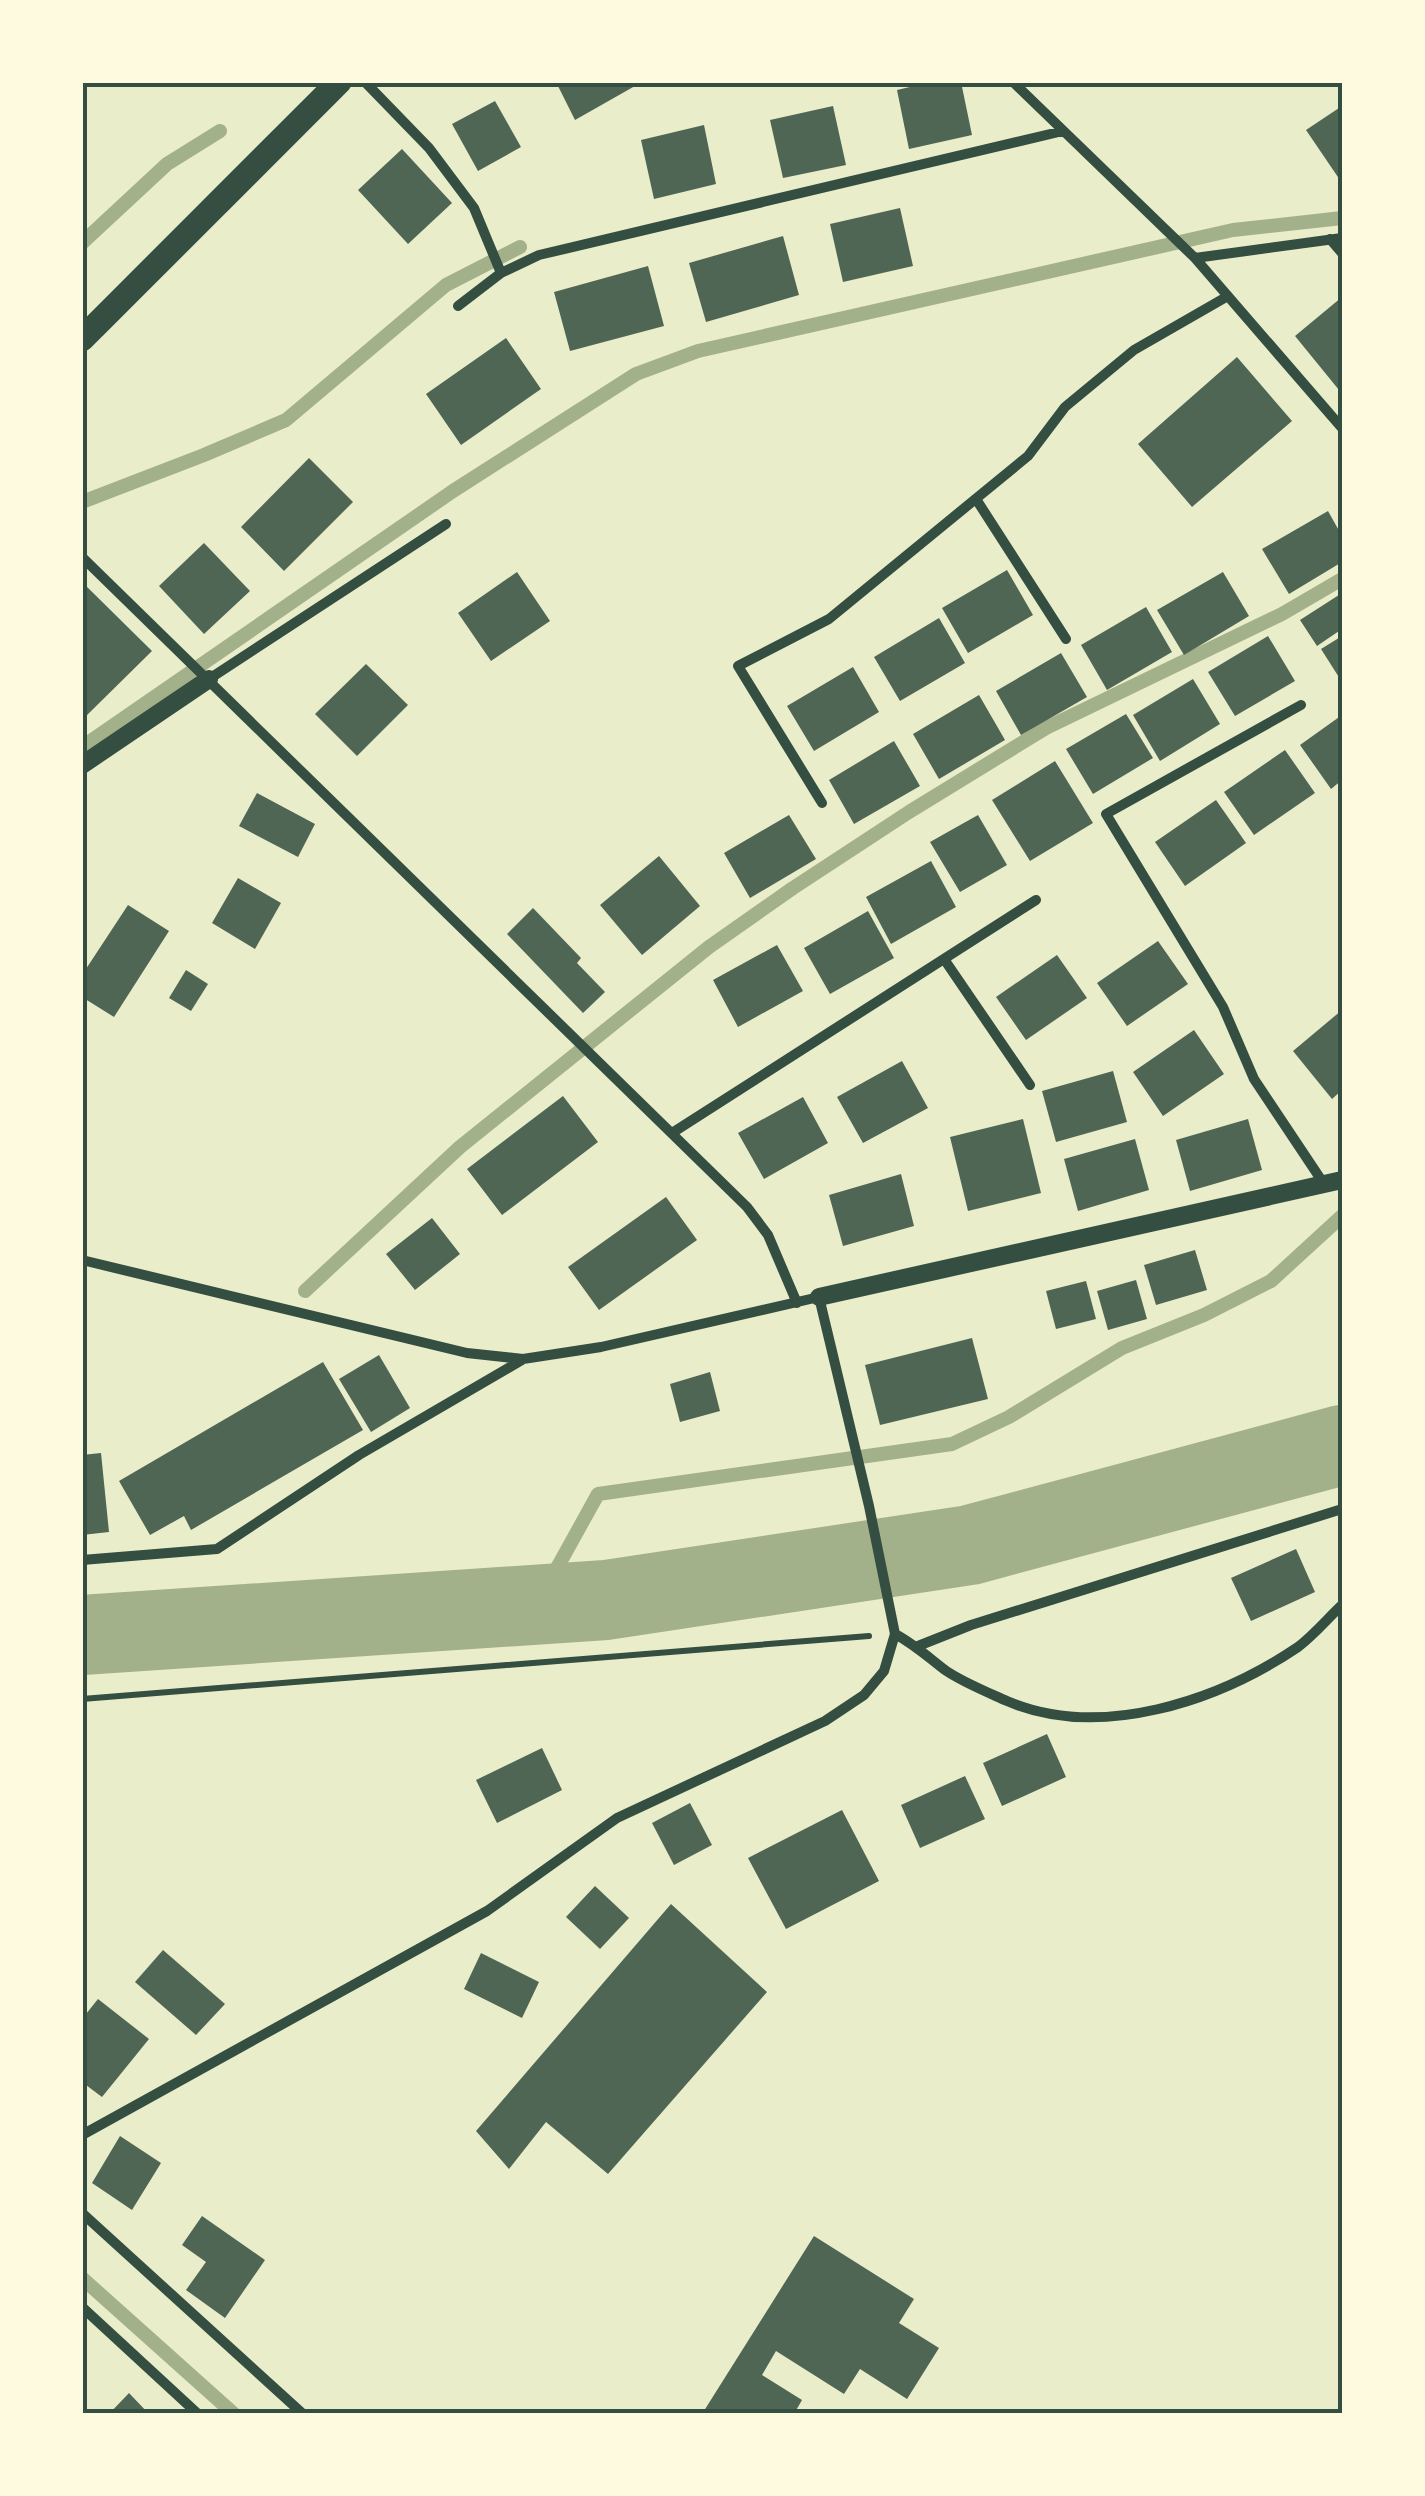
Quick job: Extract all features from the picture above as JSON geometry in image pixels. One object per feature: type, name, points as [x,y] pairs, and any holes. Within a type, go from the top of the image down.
[{"type":"main road","points":[[82,340],[339,82]]},
{"type":"street","points":[[365,82],[429,148],[474,208],[502,273]]},
{"type":"street","points":[[1013,82],[1195,258],[1342,428]]},
{"type":"street","points":[[458,306],[502,273],[540,256],[1063,130]]},
{"type":"street","points":[[1195,258],[1342,238]]},
{"type":"street","points":[[1330,239],[1342,253]]},
{"type":"street","points":[[822,803],[738,666],[829,619],[1028,456],[1065,407],[1134,350],[1228,296]]},
{"type":"street","points":[[976,499],[1066,639]]},
{"type":"street","points":[[82,765],[446,524]]},
{"type":"street","points":[[82,557],[746,1207],[768,1235],[797,1303]]},
{"type":"street","points":[[82,1260],[468,1354],[523,1359],[601,1346],[1333,1182],[1254,1079],[1223,1008],[1106,814],[1300,704]]},
{"type":"street","points":[[672,1134],[1036,900]]},
{"type":"street","points":[[944,959],[1030,1085]]},
{"type":"street","points":[[82,2136],[487,1912],[617,1818],[824,1721],[864,1695],[884,1671],[894,1627],[819,1297]]},
{"type":"street","points":[[82,1560],[217,1549],[358,1456],[523,1359]]},
{"type":"street","points":[[918,1646],[1342,1509]]},
{"type":"street","points":[[894,1627],[947,1671],[1010,1703],[1076,1718],[1144,1712],[1219,1690],[1299,1646],[1342,1604]]},
{"type":"street","points":[[82,2214],[303,2414]]},
{"type":"street","points":[[82,2307],[198,2414]]},
{"type":"path","points":[[82,1699],[894,1627]]},
{"type":"building","points":[[556,82],[642,82],[575,120]]},
{"type":"building","points":[[931,82],[961,82],[972,135],[909,149],[897,90]]},
{"type":"building","points":[[495,101],[521,147],[478,171],[452,124]]},
{"type":"building","points":[[833,106],[846,165],[783,178],[770,120]]},
{"type":"building","points":[[1342,106],[1342,183],[1306,130]]},
{"type":"building","points":[[704,125],[716,184],[654,199],[641,140]]},
{"type":"building","points":[[402,149],[452,203],[408,244],[358,190]]},
{"type":"building","points":[[900,208],[913,266],[843,282],[830,224]]},
{"type":"building","points":[[783,236],[799,295],[706,322],[689,263]]},
{"type":"building","points":[[648,266],[664,326],[570,351],[554,292]]},
{"type":"building","points":[[1342,297],[1342,387],[1339,390],[1295,336]]},
{"type":"building","points":[[506,338],[541,389],[461,445],[426,394]]},
{"type":"building","points":[[1237,357],[1292,421],[1192,507],[1138,444]]},
{"type":"building","points":[[309,458],[353,502],[284,571],[241,527]]},
{"type":"building","points":[[1328,511],[1342,536],[1342,562],[1289,594],[1262,549]]},
{"type":"building","points":[[204,543],[250,591],[204,634],[159,586]]},
{"type":"building","points":[[1007,570],[1033,615],[968,653],[942,608]]},
{"type":"building","points":[[517,572],[550,621],[491,661],[458,613]]},
{"type":"building","points":[[1223,572],[1249,616],[1184,655],[1157,610]]},
{"type":"building","points":[[82,582],[152,651],[82,720]]},
{"type":"building","points":[[1342,593],[1342,629],[1317,646],[1300,620]]},
{"type":"building","points":[[1146,607],[1172,652],[1107,690],[1081,645]]},
{"type":"building","points":[[939,618],[965,663],[900,701],[874,657]]},
{"type":"building","points":[[1268,636],[1295,681],[1235,716],[1208,672]]},
{"type":"building","points":[[1342,636],[1342,682],[1321,649]]},
{"type":"building","points":[[1061,653],[1087,697],[1021,735],[996,691]]},
{"type":"building","points":[[366,664],[408,705],[357,756],[315,714]]},
{"type":"building","points":[[853,667],[879,712],[814,751],[787,706]]},
{"type":"building","points":[[1193,679],[1220,724],[1160,761],[1133,715]]},
{"type":"building","points":[[979,695],[1005,740],[939,779],[913,734]]},
{"type":"building","points":[[1126,714],[1153,758],[1093,794],[1066,749]]},
{"type":"building","points":[[1342,715],[1342,780],[1331,789],[1300,745]]},
{"type":"building","points":[[894,741],[920,786],[854,824],[829,780]]},
{"type":"building","points":[[1285,750],[1315,793],[1254,835],[1224,792]]},
{"type":"building","points":[[1055,761],[1093,823],[1030,861],[992,800]]},
{"type":"building","points":[[257,793],[315,824],[298,857],[239,826]]},
{"type":"building","points":[[1216,800],[1246,843],[1185,886],[1155,842]]},
{"type":"building","points":[[789,815],[816,859],[750,898],[724,853]]},
{"type":"building","points":[[978,815],[1007,865],[960,892],[930,842]]},
{"type":"building","points":[[659,856],[700,906],[642,955],[600,905]]},
{"type":"building","points":[[931,861],[956,907],[891,944],[866,897]]},
{"type":"building","points":[[238,878],[281,903],[255,949],[212,923]]},
{"type":"building","points":[[128,905],[169,931],[114,1017],[82,997],[82,975]]},
{"type":"building","points":[[533,908],[581,958],[577,963],[605,992],[583,1013],[507,934]]},
{"type":"building","points":[[868,911],[894,958],[830,994],[804,948]]},
{"type":"building","points":[[1158,941],[1188,984],[1127,1026],[1097,983]]},
{"type":"building","points":[[777,945],[803,991],[738,1027],[713,980]]},
{"type":"building","points":[[1057,955],[1087,998],[1026,1040],[996,997]]},
{"type":"building","points":[[186,970],[208,984],[191,1011],[169,998]]},
{"type":"building","points":[[1342,1010],[1342,1090],[1332,1099],[1293,1051]]},
{"type":"building","points":[[1194,1030],[1224,1074],[1163,1116],[1133,1072]]},
{"type":"building","points":[[902,1061],[928,1108],[863,1143],[837,1097]]},
{"type":"building","points":[[1113,1071],[1127,1122],[1056,1142],[1042,1091]]},
{"type":"building","points":[[563,1096],[598,1142],[502,1215],[467,1169]]},
{"type":"building","points":[[803,1097],[828,1143],[764,1179],[738,1133]]},
{"type":"building","points":[[1023,1119],[1041,1193],[968,1211],[950,1137]]},
{"type":"building","points":[[1248,1119],[1262,1170],[1190,1191],[1176,1140]]},
{"type":"building","points":[[1135,1139],[1149,1190],[1078,1211],[1064,1159]]},
{"type":"building","points":[[901,1174],[914,1226],[843,1246],[829,1195]]},
{"type":"building","points":[[666,1197],[697,1240],[599,1310],[568,1267]]},
{"type":"building","points":[[432,1218],[460,1254],[415,1290],[386,1254]]},
{"type":"building","points":[[1195,1250],[1207,1290],[1156,1305],[1144,1265]]},
{"type":"building","points":[[1136,1280],[1147,1319],[1108,1330],[1097,1291]]},
{"type":"building","points":[[1086,1281],[1096,1319],[1056,1329],[1046,1291]]},
{"type":"building","points":[[972,1338],[988,1399],[880,1425],[865,1365]]},
{"type":"building","points":[[379,1355],[410,1408],[371,1432],[339,1379]]},
{"type":"building","points":[[323,1362],[363,1430],[191,1530],[184,1516],[150,1535],[119,1481]]},
{"type":"building","points":[[710,1372],[720,1411],[680,1422],[670,1384]]},
{"type":"building","points":[[101,1453],[109,1532],[82,1535],[82,1455]]},
{"type":"building","points":[[1296,1549],[1315,1592],[1251,1621],[1231,1578]]},
{"type":"building","points":[[1047,1734],[1066,1777],[1002,1806],[983,1763]]},
{"type":"building","points":[[542,1748],[562,1790],[497,1823],[476,1780]]},
{"type":"building","points":[[965,1776],[985,1819],[920,1848],[901,1805]]},
{"type":"building","points":[[690,1803],[712,1845],[674,1865],[652,1823]]},
{"type":"building","points":[[842,1810],[879,1881],[786,1929],[748,1858]]},
{"type":"building","points":[[595,1886],[629,1918],[600,1949],[566,1917]]},
{"type":"building","points":[[671,1904],[767,1992],[608,2174],[546,2122],[509,2169],[476,2131]]},
{"type":"building","points":[[163,1950],[225,2004],[196,2035],[135,1982]]},
{"type":"building","points":[[481,1953],[539,1982],[522,2018],[464,1989]]},
{"type":"building","points":[[98,1999],[149,2039],[102,2097],[82,2082],[82,2019]]},
{"type":"building","points":[[120,2136],[161,2163],[132,2210],[92,2183]]},
{"type":"building","points":[[202,2216],[265,2260],[225,2318],[186,2290],[206,2262],[182,2245]]},
{"type":"building","points":[[814,2236],[914,2299],[899,2323],[939,2348],[907,2399],[860,2369],[844,2394],[776,2351],[762,2375],[802,2400],[794,2414],[702,2414]]},
{"type":"building","points":[[129,2393],[149,2414],[109,2414]]},
{"type":"waterway","points":[[82,243],[167,164],[220,131]]},
{"type":"waterway","points":[[82,747],[453,491],[636,374],[698,351],[1233,230],[1342,218]]},
{"type":"waterway","points":[[82,502],[286,420],[446,285],[520,247]]},
{"type":"waterway","points":[[305,1291],[460,1147],[709,947],[793,888],[1046,728],[1282,614],[1342,579]]},
{"type":"waterway","points":[[537,1604],[598,1494],[952,1444],[1009,1417],[1122,1348],[1204,1315],[1271,1281],[1342,1216]]},
{"type":"waterway","points":[[82,1635],[606,1600],[970,1545],[1342,1445]]},
{"type":"waterway","points":[[82,2278],[234,2414]]}]
